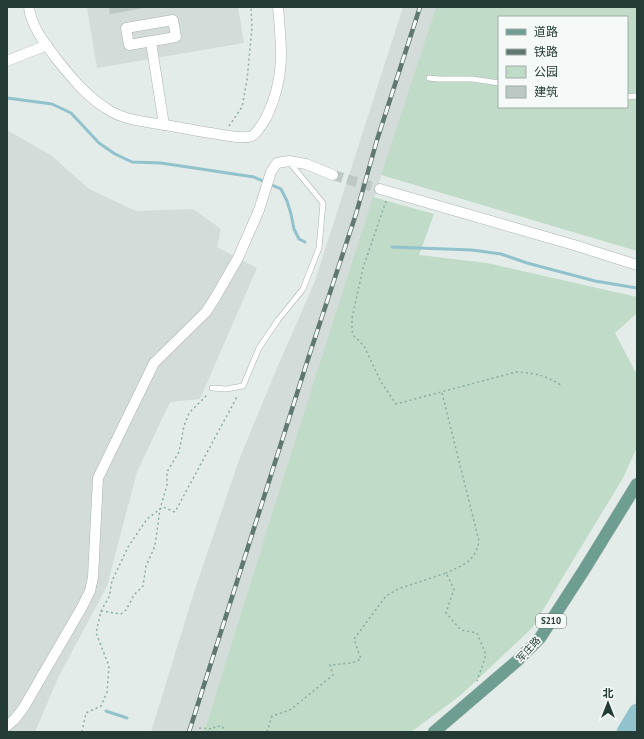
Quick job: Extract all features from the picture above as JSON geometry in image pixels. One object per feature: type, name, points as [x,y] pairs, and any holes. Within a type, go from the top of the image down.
[{"type":"main road","name":"军庄路","points":[[434,732],[518,661],[540,638],[637,484]]},
{"type":"street","points":[[29,7],[30,16],[37,31],[47,45],[74,80],[92,98],[108,110],[123,117],[237,137],[251,136],[260,128],[277,90],[281,69],[281,35],[278,7]]},
{"type":"street","points":[[173,20],[176,37],[150,42],[129,46],[126,28],[173,20]]},
{"type":"street","points":[[150,42],[164,125]]},
{"type":"street","points":[[7,61],[47,45]]},
{"type":"street","points":[[7,726],[15,719],[24,707],[90,591],[93,577],[98,478],[154,363],[206,312],[215,298],[238,258],[259,210],[271,172],[277,164],[289,161],[306,164],[333,175]]},
{"type":"street","points":[[385,190],[637,265]]},
{"type":"lane","points":[[429,78],[439,80],[472,79],[498,82]]},
{"type":"lane","points":[[212,388],[226,389],[243,386],[259,348],[278,320],[303,289],[319,248],[323,204],[289,161]]},
{"type":"path","points":[[222,135],[242,107],[247,80],[252,28],[251,7]]},
{"type":"path","points":[[385,190],[363,268],[352,318],[352,331],[354,336],[364,346],[381,382],[396,404],[442,393],[516,372],[530,372],[545,375],[561,385]]},
{"type":"path","points":[[82,732],[86,712],[101,706],[107,692],[110,666],[96,633],[101,611],[109,597],[112,581],[128,547],[147,519],[163,507],[175,512],[243,386]]},
{"type":"path","points":[[101,611],[121,614],[126,610],[134,595],[143,586],[146,566],[156,546],[160,509],[167,485],[167,472],[179,452],[184,426],[189,413],[212,388]]},
{"type":"path","points":[[267,732],[272,716],[290,710],[333,675],[330,665],[352,663],[361,659],[354,639],[386,596],[398,589],[446,573],[464,565],[477,552],[479,541],[442,393]]},
{"type":"path","points":[[446,573],[454,590],[446,613],[461,630],[477,633],[486,654],[477,684],[482,692]]},
{"type":"path","points":[[199,728],[213,729],[216,726],[223,727],[222,732]]},
{"type":"shaded area","points":[[87,7],[238,7],[244,43],[97,68]]},
{"type":"shaded area","points":[[403,7],[436,7],[278,494],[204,732],[151,732],[195,589],[239,460],[315,281]]},
{"type":"shaded area","points":[[7,130],[52,156],[89,189],[136,211],[193,209],[221,229],[217,247],[257,268],[200,399],[170,402],[137,472],[107,586],[58,678],[35,732],[7,732]]},
{"type":"green space","points":[[436,7],[637,7],[637,251],[381,175]]},
{"type":"green space","points":[[373,197],[434,214],[419,255],[487,263],[637,297],[637,313],[615,333],[637,375],[637,447],[623,478],[532,628],[461,695],[411,732],[204,732],[278,494]]},
{"type":"building","points":[[109,7],[144,7],[144,8],[110,14]]},
{"type":"waterway","points":[[7,98],[52,104],[71,113],[99,143],[115,154],[132,162],[161,163],[254,177],[281,189],[287,201],[294,229],[299,239],[305,242]]},
{"type":"waterway","points":[[392,247],[472,250],[501,254],[527,263],[595,281],[637,288]]},
{"type":"waterway","points":[[106,711],[127,718]]},
{"type":"waterway","points":[[625,732],[637,712]]},
{"type":"tunnel","points":[[333,175],[380,189]]},
{"type":"railway","points":[[189,732],[356,214],[377,140],[420,7]]}]
